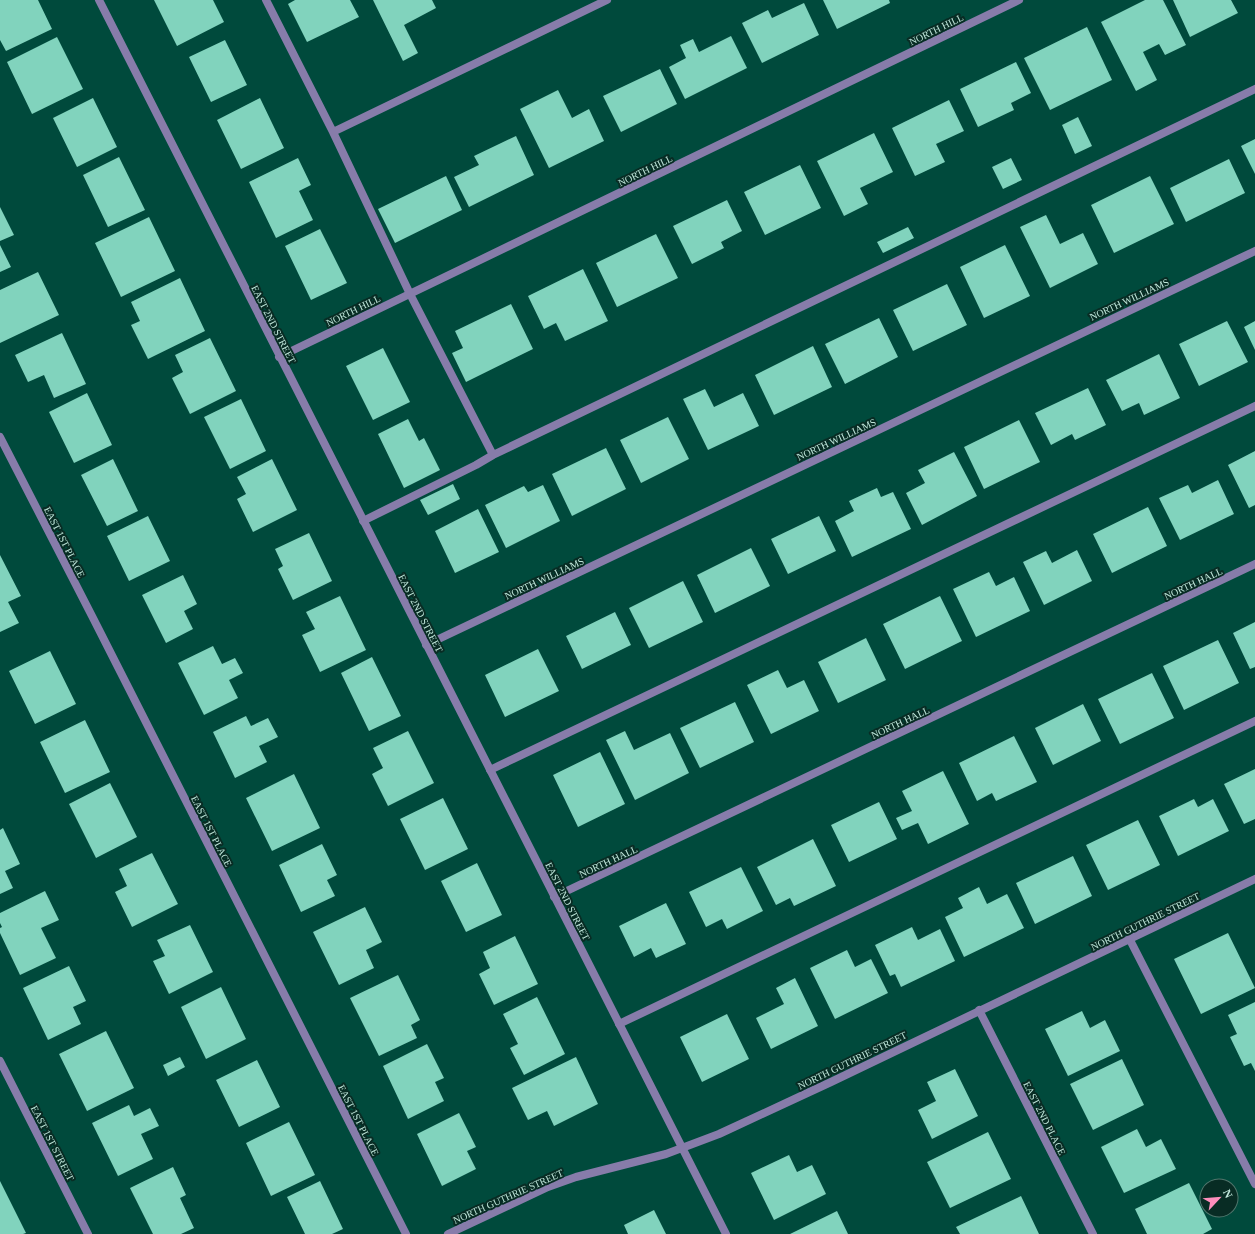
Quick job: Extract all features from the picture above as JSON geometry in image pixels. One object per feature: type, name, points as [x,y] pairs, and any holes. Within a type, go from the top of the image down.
[{"type":"street","name":"EAST 2ND STREET","points":[[98,0],[726,1234]]},
{"type":"street","points":[[266,0],[333,132],[410,294],[493,454]]},
{"type":"street","points":[[333,132],[607,0]]},
{"type":"street","name":"NORTH HILL","points":[[279,357],[1019,0]]},
{"type":"street","points":[[363,521],[476,465],[493,454],[1255,89]]},
{"type":"street","name":"NORTH WILLIAMS","points":[[426,645],[1255,251]]},
{"type":"street","points":[[490,770],[1255,406]]},
{"type":"street","name":"EAST 1ST PLACE","points":[[0,437],[406,1234]]},
{"type":"street","name":"NORTH HALL","points":[[554,897],[1255,564]]},
{"type":"street","points":[[619,1024],[1255,721]]},
{"type":"street","name":"NORTH GUTHRIE STREET","points":[[448,1234],[548,1187],[576,1177],[644,1160],[683,1148],[719,1134],[1130,940],[1255,879]]},
{"type":"street","points":[[1130,940],[1255,1184]]},
{"type":"street","name":"EAST 2ND PLACE","points":[[979,1010],[1093,1234]]},
{"type":"street","name":"EAST 1ST STREET","points":[[0,1061],[88,1234]]},
{"type":"building","points":[[0,0],[38,0],[52,29],[6,51],[0,40]]},
{"type":"building","points":[[154,0],[213,0],[224,22],[177,46]]},
{"type":"building","points":[[295,0],[350,0],[359,17],[307,42],[288,4]]},
{"type":"building","points":[[373,0],[432,0],[436,8],[404,25],[418,53],[403,61]]},
{"type":"building","points":[[823,0],[889,0],[890,3],[837,29]]},
{"type":"building","points":[[1145,0],[1163,0],[1186,45],[1165,55],[1159,44],[1143,52],[1157,80],[1136,91],[1101,22]]},
{"type":"building","points":[[1173,0],[1231,0],[1238,13],[1190,37]]},
{"type":"building","points":[[804,3],[819,35],[762,63],[742,23],[768,10],[772,18]]},
{"type":"building","points":[[1087,27],[1112,80],[1050,110],[1024,58]]},
{"type":"building","points":[[731,36],[747,68],[685,99],[669,67],[686,58],[680,45],[693,39],[699,52]]},
{"type":"building","points":[[57,37],[83,89],[32,114],[7,62]]},
{"type":"building","points":[[225,40],[247,85],[211,102],[189,57]]},
{"type":"building","points":[[1016,62],[1031,93],[1011,103],[1014,110],[978,127],[960,89]]},
{"type":"building","points":[[660,69],[677,104],[621,132],[603,96]]},
{"type":"building","points":[[558,90],[572,118],[589,109],[604,141],[549,168],[520,109]]},
{"type":"building","points":[[93,98],[117,147],[77,167],[53,118]]},
{"type":"building","points":[[260,98],[284,148],[241,169],[217,120]]},
{"type":"building","points":[[949,100],[964,131],[936,144],[945,162],[915,176],[892,128]]},
{"type":"building","points":[[1078,117],[1092,146],[1075,154],[1062,125]]},
{"type":"building","points":[[874,133],[893,172],[860,188],[868,204],[844,216],[817,161]]},
{"type":"building","points":[[516,136],[534,175],[469,207],[454,177],[479,165],[474,156]]},
{"type":"building","points":[[1255,139],[1255,174],[1241,146]]},
{"type":"building","points":[[119,157],[145,210],[108,227],[83,175]]},
{"type":"building","points":[[298,158],[311,185],[299,191],[313,220],[276,238],[249,182]]},
{"type":"building","points":[[1011,158],[1022,180],[1003,189],[992,167]]},
{"type":"building","points":[[1229,159],[1245,193],[1186,222],[1170,188]]},
{"type":"building","points":[[800,165],[821,208],[765,235],[744,192]]},
{"type":"building","points":[[446,176],[462,210],[395,243],[378,209]]},
{"type":"building","points":[[1150,176],[1174,224],[1114,253],[1091,205]]},
{"type":"building","points":[[727,200],[742,231],[721,242],[724,248],[692,264],[673,226]]},
{"type":"building","points":[[0,207],[14,235],[0,241]]},
{"type":"building","points":[[1046,215],[1060,244],[1083,233],[1098,264],[1050,288],[1020,227]]},
{"type":"building","points":[[149,217],[175,271],[121,297],[95,243]]},
{"type":"building","points":[[908,227],[914,238],[883,253],[877,242]]},
{"type":"building","points":[[320,229],[347,283],[311,300],[285,246]]},
{"type":"building","points":[[656,234],[678,278],[617,307],[596,263]]},
{"type":"building","points":[[0,245],[11,267],[0,272]]},
{"type":"building","points":[[1005,245],[1030,296],[984,318],[960,267]]},
{"type":"building","points":[[583,269],[608,321],[565,341],[556,323],[544,329],[528,296]]},
{"type":"building","points":[[38,272],[59,315],[0,343],[0,290]]},
{"type":"building","points":[[180,278],[205,331],[148,359],[131,325],[140,321],[131,302]]},
{"type":"building","points":[[947,284],[967,325],[913,351],[893,310]]},
{"type":"building","points":[[511,304],[533,349],[466,382],[452,353],[463,348],[455,331]]},
{"type":"building","points":[[879,318],[898,357],[845,384],[825,344]]},
{"type":"building","points":[[1227,321],[1248,362],[1199,386],[1179,344]]},
{"type":"building","points":[[1255,321],[1255,350],[1244,327]]},
{"type":"building","points":[[62,333],[86,384],[54,398],[44,375],[28,382],[15,355]]},
{"type":"building","points":[[210,338],[236,391],[190,414],[172,378],[183,372],[175,355]]},
{"type":"building","points":[[813,346],[832,387],[774,415],[755,375]]},
{"type":"building","points":[[383,348],[410,402],[373,420],[346,366]]},
{"type":"building","points":[[1159,354],[1180,398],[1144,415],[1139,403],[1122,411],[1106,380]]},
{"type":"building","points":[[1088,388],[1106,425],[1075,440],[1072,434],[1051,445],[1035,413]]},
{"type":"building","points":[[705,389],[714,407],[743,393],[759,426],[708,450],[683,399]]},
{"type":"building","points":[[87,393],[112,445],[74,463],[49,412]]},
{"type":"building","points":[[241,399],[266,451],[230,469],[204,417]]},
{"type":"building","points":[[668,417],[689,459],[641,483],[620,440]]},
{"type":"building","points":[[408,419],[419,441],[424,438],[440,470],[404,488],[378,434]]},
{"type":"building","points":[[1019,420],[1040,462],[984,489],[964,447]]},
{"type":"building","points":[[606,448],[626,489],[572,516],[552,474]]},
{"type":"building","points":[[1255,451],[1255,505],[1249,508],[1228,465]]},
{"type":"building","points":[[954,452],[977,496],[922,525],[906,493],[925,483],[918,470]]},
{"type":"building","points":[[113,459],[138,511],[107,526],[81,475]]},
{"type":"building","points":[[272,459],[297,510],[253,532],[237,499],[246,494],[237,477]]},
{"type":"building","points":[[1218,480],[1234,514],[1180,540],[1159,498],[1188,485],[1192,493]]},
{"type":"building","points":[[453,484],[460,499],[428,515],[420,500]]},
{"type":"building","points":[[543,485],[560,521],[506,548],[485,505],[524,486],[528,492]]},
{"type":"building","points":[[877,488],[881,497],[893,492],[911,529],[852,557],[835,521],[854,511],[849,501]]},
{"type":"building","points":[[1148,507],[1167,546],[1112,573],[1093,534]]},
{"type":"building","points":[[478,509],[499,552],[455,573],[435,531]]},
{"type":"building","points":[[148,516],[170,561],[129,581],[107,536]]},
{"type":"building","points":[[819,516],[836,551],[788,574],[771,539]]},
{"type":"building","points":[[309,533],[332,581],[293,600],[278,569],[283,566],[275,549]]},
{"type":"building","points":[[751,548],[770,586],[715,613],[697,575]]},
{"type":"building","points":[[1077,550],[1092,581],[1044,605],[1023,562],[1046,551],[1052,563]]},
{"type":"building","points":[[0,555],[21,596],[8,602],[19,623],[0,632]]},
{"type":"building","points":[[989,572],[996,586],[1014,577],[1030,611],[976,637],[953,589]]},
{"type":"building","points":[[183,575],[197,604],[184,611],[193,629],[166,643],[142,595]]},
{"type":"building","points":[[683,581],[703,622],[649,648],[629,608]]},
{"type":"building","points":[[340,596],[366,650],[320,672],[302,635],[315,629],[306,612]]},
{"type":"building","points":[[940,596],[962,641],[905,669],[883,624]]},
{"type":"building","points":[[615,612],[631,645],[582,669],[566,636]]},
{"type":"building","points":[[1255,622],[1255,667],[1250,669],[1233,633]]},
{"type":"building","points":[[866,638],[886,680],[838,703],[818,662]]},
{"type":"building","points":[[1218,640],[1239,683],[1184,710],[1163,666]]},
{"type":"building","points":[[213,646],[222,664],[235,658],[243,673],[229,680],[238,698],[204,715],[178,663]]},
{"type":"building","points":[[538,649],[559,691],[505,717],[485,675]]},
{"type":"building","points":[[50,651],[76,704],[35,724],[9,671]]},
{"type":"building","points":[[372,657],[401,716],[369,731],[341,673]]},
{"type":"building","points":[[778,670],[787,688],[804,680],[819,711],[771,734],[747,685]]},
{"type":"building","points":[[1152,673],[1174,718],[1120,744],[1098,699]]},
{"type":"building","points":[[735,702],[754,742],[700,768],[680,728]]},
{"type":"building","points":[[1083,704],[1101,741],[1053,765],[1035,728]]},
{"type":"building","points":[[246,716],[251,726],[268,718],[278,737],[259,746],[267,762],[235,778],[213,732]]},
{"type":"building","points":[[85,720],[110,772],[65,793],[40,742]]},
{"type":"building","points":[[408,731],[434,783],[388,806],[372,774],[383,768],[373,748]]},
{"type":"building","points":[[625,731],[634,750],[670,733],[689,773],[635,800],[606,740]]},
{"type":"building","points":[[1014,736],[1037,782],[996,801],[992,793],[977,801],[959,763]]},
{"type":"building","points":[[600,752],[625,804],[578,827],[553,775]]},
{"type":"building","points":[[1255,769],[1255,819],[1244,824],[1224,784]]},
{"type":"building","points":[[943,771],[969,824],[928,844],[918,823],[902,830],[896,818],[912,811],[902,791]]},
{"type":"building","points":[[294,774],[320,828],[272,851],[246,798]]},
{"type":"building","points":[[110,783],[137,837],[96,858],[69,804]]},
{"type":"building","points":[[443,798],[468,849],[425,870],[400,819]]},
{"type":"building","points":[[1194,799],[1198,807],[1213,799],[1229,831],[1178,856],[1159,816]]},
{"type":"building","points":[[879,802],[897,839],[849,862],[831,825]]},
{"type":"building","points":[[1138,820],[1160,865],[1108,890],[1086,845]]},
{"type":"building","points":[[3,828],[20,864],[5,871],[13,888],[0,894],[0,830]]},
{"type":"building","points":[[813,839],[836,886],[794,906],[790,898],[776,905],[757,867]]},
{"type":"building","points":[[322,844],[337,875],[327,880],[335,896],[301,912],[279,865]]},
{"type":"building","points":[[152,853],[178,904],[132,927],[115,892],[127,886],[119,869]]},
{"type":"building","points":[[1073,856],[1092,896],[1035,924],[1016,883]]},
{"type":"building","points":[[477,863],[502,915],[466,932],[441,881]]},
{"type":"building","points":[[741,867],[763,911],[727,929],[722,919],[706,927],[689,892]]},
{"type":"building","points":[[979,887],[987,904],[1007,894],[1024,928],[964,957],[945,917],[963,908],[958,898]]},
{"type":"building","points":[[45,891],[59,920],[41,928],[56,958],[20,975],[0,933],[0,928],[2,927],[0,923],[0,913]]},
{"type":"building","points":[[666,903],[686,944],[656,958],[651,948],[634,957],[619,926]]},
{"type":"building","points":[[365,907],[382,942],[366,950],[374,968],[339,985],[313,932]]},
{"type":"building","points":[[190,925],[213,972],[169,994],[153,961],[165,956],[157,940]]},
{"type":"building","points":[[912,927],[918,940],[940,929],[955,961],[901,987],[895,974],[890,976],[875,945]]},
{"type":"building","points":[[1228,933],[1255,988],[1201,1014],[1174,959]]},
{"type":"building","points":[[515,936],[538,984],[494,1005],[479,974],[490,968],[483,952]]},
{"type":"building","points":[[847,950],[855,967],[871,959],[888,993],[835,1019],[810,968]]},
{"type":"building","points":[[69,966],[86,1001],[73,1007],[81,1024],[48,1040],[23,988]]},
{"type":"building","points":[[398,975],[420,1020],[411,1025],[417,1038],[379,1056],[350,998]]},
{"type":"building","points":[[795,978],[818,1026],[771,1049],[756,1018],[784,1004],[776,988]]},
{"type":"building","points":[[221,987],[246,1039],[206,1059],[181,1007]]},
{"type":"building","points":[[537,997],[565,1054],[524,1075],[510,1048],[518,1044],[503,1014]]},
{"type":"building","points":[[1255,1002],[1255,1071],[1251,1063],[1244,1066],[1230,1037],[1237,1034],[1228,1015]]},
{"type":"building","points":[[1082,1011],[1090,1028],[1105,1020],[1120,1051],[1068,1076],[1045,1029]]},
{"type":"building","points":[[727,1014],[749,1059],[702,1082],[680,1037]]},
{"type":"building","points":[[106,1031],[134,1088],[87,1111],[59,1054]]},
{"type":"building","points":[[427,1044],[444,1078],[435,1082],[444,1101],[408,1119],[383,1066]]},
{"type":"building","points":[[180,1057],[185,1067],[168,1076],[163,1065]]},
{"type":"building","points":[[576,1057],[598,1104],[554,1126],[547,1111],[528,1120],[512,1088]]},
{"type":"building","points":[[1122,1059],[1144,1105],[1093,1130],[1070,1084]]},
{"type":"building","points":[[257,1060],[280,1107],[239,1127],[216,1080]]},
{"type":"building","points":[[955,1069],[978,1116],[932,1139],[918,1110],[936,1101],[927,1082]]},
{"type":"building","points":[[129,1105],[134,1116],[150,1108],[159,1126],[141,1134],[153,1159],[118,1176],[92,1123]]},
{"type":"building","points":[[459,1113],[476,1147],[467,1151],[476,1169],[442,1186],[417,1134]]},
{"type":"building","points":[[289,1122],[315,1175],[271,1196],[246,1143]]},
{"type":"building","points":[[1137,1129],[1146,1147],[1161,1139],[1176,1169],[1124,1193],[1101,1147]]},
{"type":"building","points":[[988,1132],[1011,1179],[950,1208],[927,1162]]},
{"type":"building","points":[[789,1155],[797,1172],[812,1165],[826,1194],[774,1220],[751,1173]]},
{"type":"building","points":[[173,1167],[186,1195],[180,1198],[194,1228],[181,1234],[153,1234],[130,1188]]},
{"type":"building","points":[[0,1181],[26,1233],[0,1234]]},
{"type":"building","points":[[320,1181],[343,1229],[332,1234],[305,1234],[287,1197]]},
{"type":"building","points":[[1189,1183],[1199,1203],[1199,1218],[1206,1218],[1212,1229],[1203,1234],[1147,1234],[1135,1209]]},
{"type":"building","points":[[1021,1196],[1039,1234],[960,1234],[956,1227]]},
{"type":"building","points":[[654,1210],[666,1234],[628,1234],[624,1225]]},
{"type":"building","points":[[837,1211],[848,1234],[790,1234]]}]
